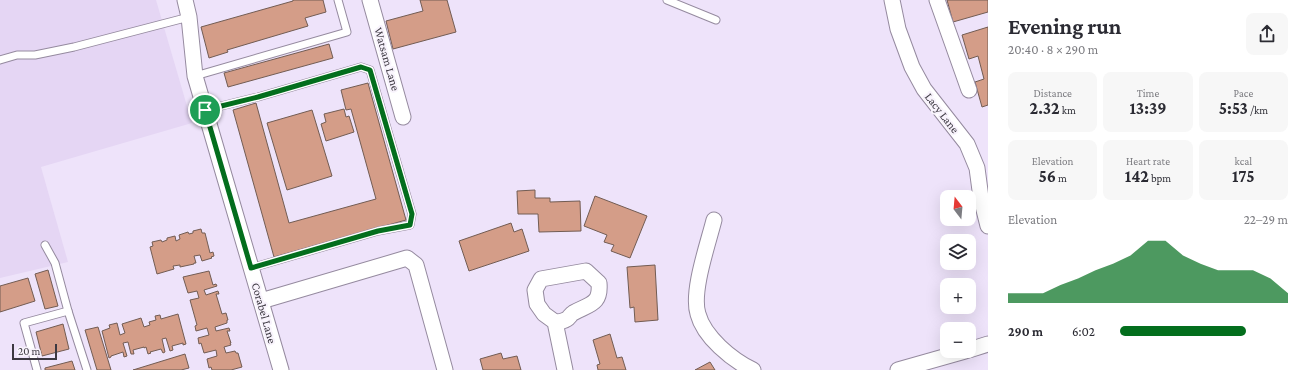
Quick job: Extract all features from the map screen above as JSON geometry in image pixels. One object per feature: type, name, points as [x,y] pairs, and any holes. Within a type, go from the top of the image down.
[{"type":"street","name":"Corabel Lane","points":[[184,0],[189,17],[195,76],[281,370]]},
{"type":"street","name":"Watsam Lane","points":[[370,0],[404,117]]},
{"type":"street","name":"Lacy Lane","points":[[892,0],[898,29],[912,67],[924,89],[967,144],[977,168],[988,226]]},
{"type":"street","points":[[937,0],[969,90]]},
{"type":"street","points":[[714,220],[699,280],[696,301],[698,314],[704,328],[722,350],[753,370]]},
{"type":"street","points":[[261,301],[407,258],[416,265],[446,370]]},
{"type":"street","points":[[555,322],[565,370]]},
{"type":"street","points":[[976,348],[988,344]]},
{"type":"street","points":[[898,370],[940,358]]},
{"type":"lane","points":[[195,76],[347,32],[338,0]]},
{"type":"lane","points":[[667,0],[716,20]]},
{"type":"lane","points":[[0,60],[17,55],[35,55],[74,47],[189,17]]},
{"type":"lane","points":[[205,110],[258,97],[361,67],[370,70],[412,214],[410,225],[378,231],[251,268]]},
{"type":"lane","points":[[46,245],[55,263],[68,311],[87,370]]},
{"type":"lane","points":[[37,370],[24,323],[68,311]]},
{"type":"shaded area","points":[[0,0],[156,0],[192,123],[41,167],[68,262],[0,278]]},
{"type":"building","points":[[293,0],[323,0],[326,12],[305,18],[308,26],[227,50],[228,52],[209,58],[201,27]]},
{"type":"building","points":[[420,0],[447,0],[456,32],[393,49],[386,21],[423,11]]},
{"type":"building","points":[[947,0],[988,0],[988,12],[953,22]]},
{"type":"building","points":[[988,27],[988,105],[982,107],[975,82],[984,79],[978,56],[969,59],[962,35]]},
{"type":"building","points":[[329,44],[333,58],[228,87],[224,73]]},
{"type":"building","points":[[368,83],[406,220],[274,257],[233,110],[256,103],[289,223],[376,199],[351,109],[346,110],[341,90]]},
{"type":"building","points":[[344,109],[346,117],[349,116],[354,132],[326,141],[321,124],[326,122],[324,114]]},
{"type":"building","points":[[312,110],[332,176],[287,190],[267,123]]},
{"type":"building","points":[[535,190],[535,198],[550,198],[550,202],[580,201],[581,231],[539,232],[538,214],[518,214],[517,191]]},
{"type":"building","points":[[595,196],[647,216],[630,258],[611,251],[614,245],[604,242],[607,235],[584,226]]},
{"type":"building","points":[[511,223],[514,232],[522,229],[529,251],[469,271],[459,241]]},
{"type":"building","points":[[201,229],[202,233],[205,233],[210,253],[213,252],[214,256],[202,261],[200,255],[194,256],[196,263],[194,264],[180,267],[180,265],[173,266],[174,269],[157,274],[150,247],[153,246],[152,242],[161,240],[162,242],[167,240],[167,238],[175,236],[176,241],[180,239],[179,235],[188,232],[189,234],[193,233],[193,231]]},
{"type":"building","points":[[655,265],[658,320],[635,322],[634,307],[630,308],[627,267]]},
{"type":"building","points":[[48,270],[58,306],[45,309],[35,274]]},
{"type":"building","points":[[209,271],[213,285],[216,284],[217,286],[204,290],[206,295],[218,291],[219,294],[216,294],[222,314],[226,313],[228,320],[227,323],[215,327],[216,331],[229,328],[230,331],[227,331],[231,345],[224,347],[226,353],[235,351],[238,353],[242,367],[231,370],[212,370],[211,367],[209,368],[207,359],[217,356],[216,350],[204,353],[201,343],[199,344],[198,338],[209,335],[207,328],[196,331],[195,326],[197,325],[190,300],[199,298],[197,291],[188,293],[183,277]]},
{"type":"building","points":[[28,278],[35,301],[0,312],[0,286]]},
{"type":"building","points":[[178,314],[186,344],[183,345],[183,343],[172,346],[173,350],[170,351],[166,338],[162,339],[165,352],[163,353],[161,349],[148,354],[146,347],[144,347],[133,350],[134,354],[131,354],[128,342],[123,343],[127,356],[124,357],[123,352],[109,358],[102,331],[110,328],[109,325],[117,323],[120,335],[125,333],[122,324],[141,318],[144,327],[150,325],[149,322],[156,320],[155,316],[160,315],[161,319]]},
{"type":"building","points":[[63,324],[69,349],[42,356],[36,332]]},
{"type":"building","points":[[98,327],[111,370],[97,370],[85,330]]},
{"type":"building","points":[[610,334],[617,358],[622,357],[626,370],[598,370],[597,365],[600,364],[593,340]]},
{"type":"building","points":[[501,353],[503,359],[517,356],[521,370],[483,370],[480,359]]},
{"type":"building","points":[[185,354],[189,368],[181,370],[133,370]]},
{"type":"building","points":[[72,361],[75,370],[45,370],[45,368]]},
{"type":"building","points":[[710,362],[715,370],[695,370]]},
{"type":"route","points":[[361,67],[370,70],[412,214],[410,225],[378,231],[251,268],[205,110],[258,97],[361,67]]}]
